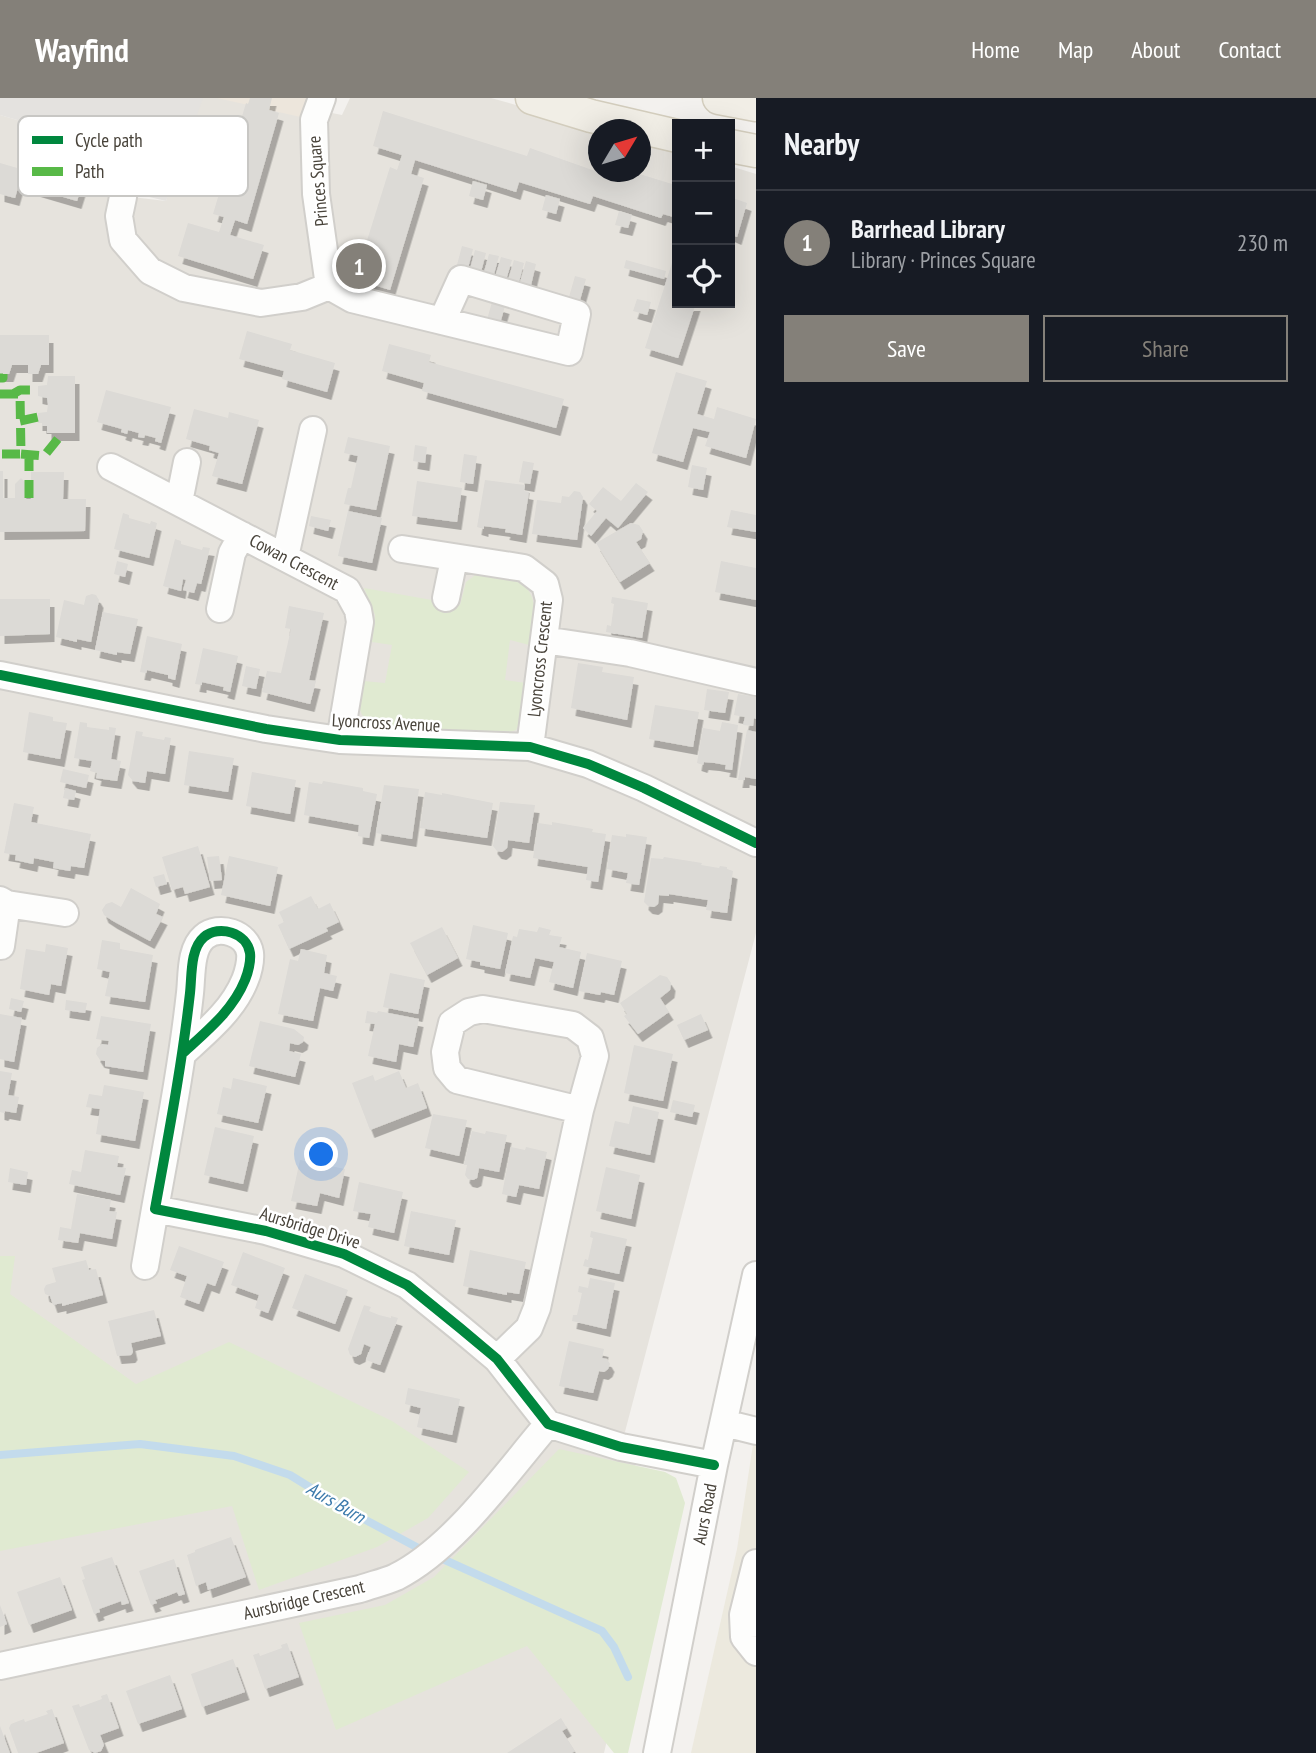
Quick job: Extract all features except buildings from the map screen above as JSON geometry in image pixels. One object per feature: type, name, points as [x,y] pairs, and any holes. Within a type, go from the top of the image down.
[{"type":"main road","points":[[532,98],[591,116],[672,135]]},
{"type":"main road","points":[[719,98],[756,105]]},
{"type":"main road","points":[[735,147],[756,150]]},
{"type":"street","name":"Princes Square","points":[[322,98],[314,120],[316,194],[329,286]]},
{"type":"street","points":[[123,197],[119,216],[123,240],[150,271],[184,288],[261,303],[302,297],[329,286],[352,299],[442,321],[569,352],[577,314],[461,279],[442,321]]},
{"type":"street","points":[[285,557],[313,430]]},
{"type":"street","points":[[179,502],[187,462]]},
{"type":"street","name":"Cowan Crescent","points":[[111,467],[347,590],[358,610],[360,622],[340,740]]},
{"type":"street","points":[[220,609],[232,553],[242,535]]},
{"type":"street","name":"Lyoncross Crescent","points":[[402,549],[524,568],[545,584],[550,600],[530,747]]},
{"type":"street","points":[[446,598],[454,559]]},
{"type":"street","points":[[544,640],[630,653],[756,682]]},
{"type":"street","name":"Lyoncross Avenue","points":[[0,675],[266,729],[340,740],[530,747],[610,773],[756,843]]},
{"type":"street","points":[[1,946],[3,902],[65,913]]},
{"type":"street","points":[[497,1359],[529,1328],[537,1308],[580,1110],[595,1056],[590,1038],[573,1026],[483,1009],[469,1012],[453,1023],[445,1052],[447,1068],[457,1080],[580,1110]]},
{"type":"street","points":[[145,1266],[184,1052]]},
{"type":"street","name":"Aursbridge Drive","points":[[155,1209],[266,1231],[344,1254],[407,1285],[497,1359],[548,1424]]},
{"type":"street","name":"Aurs Road","points":[[657,1753],[714,1465],[756,1275]]},
{"type":"street","points":[[724,1423],[756,1431]]},
{"type":"street","points":[[548,1424],[621,1447],[714,1465]]},
{"type":"street","name":"Aursbridge Crescent","points":[[0,1666],[360,1589],[396,1576],[436,1549],[454,1533],[548,1424]]},
{"type":"street","points":[[750,1644],[743,1615],[756,1567]]},
{"type":"shaded area","points":[[0,98],[203,98],[197,116],[18,116],[18,120],[0,115]]},
{"type":"shaded area","points":[[197,98],[257,98],[342,115],[350,98],[491,98],[588,125],[588,182],[651,182],[651,144],[672,150],[672,308],[735,308],[735,168],[756,174],[756,933],[621,1447],[663,1501],[604,1753],[0,1753],[0,115],[18,120],[18,196],[123,196],[166,201],[168,196],[248,196],[248,116],[192,116]]},
{"type":"shaded area","points":[[217,98],[312,98],[305,118]]},
{"type":"shaded area","points":[[145,196],[168,196],[166,201]]},
{"type":"shaded area","points":[[756,1425],[756,1753],[691,1753],[737,1549]]},
{"type":"green space","points":[[478,573],[511,578],[528,589],[532,597],[535,616],[533,646],[510,640],[505,680],[526,683],[522,718],[516,730],[502,735],[377,728],[362,713],[360,696],[363,681],[385,683],[392,645],[372,642],[375,615],[364,588],[460,605],[466,582]]},
{"type":"green space","points":[[0,1256],[15,1256],[10,1294],[136,1384],[229,1342],[392,1421],[469,1472],[428,1518],[377,1547],[259,1590],[232,1506],[0,1551]]},
{"type":"green space","points":[[559,1449],[665,1472],[676,1478],[685,1503],[628,1753],[614,1753],[527,1646],[336,1730],[299,1623],[385,1605],[434,1577]]},
{"type":"waterway","name":"Aurs Burn","points":[[0,1455],[140,1444],[234,1456],[290,1475],[345,1509],[424,1551]]},
{"type":"waterway","name":"Aurs Burn","points":[[436,1556],[602,1631],[614,1647],[628,1677]]},
{"type":"marked path","points":[[0,378],[3,378],[3,374]]},
{"type":"marked path","points":[[13,394],[20,390],[38,390]]},
{"type":"marked path","points":[[0,394],[20,394],[21,454],[0,454]]},
{"type":"marked path","points":[[20,421],[38,417]]},
{"type":"marked path","points":[[21,454],[44,456],[61,435]]},
{"type":"marked path","points":[[29,455],[29,498]]},
{"type":"cycle path","points":[[0,675],[266,729],[340,740],[530,747],[588,764],[644,788],[756,843]]},
{"type":"cycle path","points":[[184,1052],[234,1001],[245,980],[250,953],[244,940],[232,933],[210,933],[199,942],[194,955],[183,1047],[155,1209],[266,1231],[344,1254],[407,1285],[460,1328],[497,1359],[548,1424],[621,1447],[714,1465]]},
{"type":"place","name":"Barrhead Library","points":[[359,266]]}]
